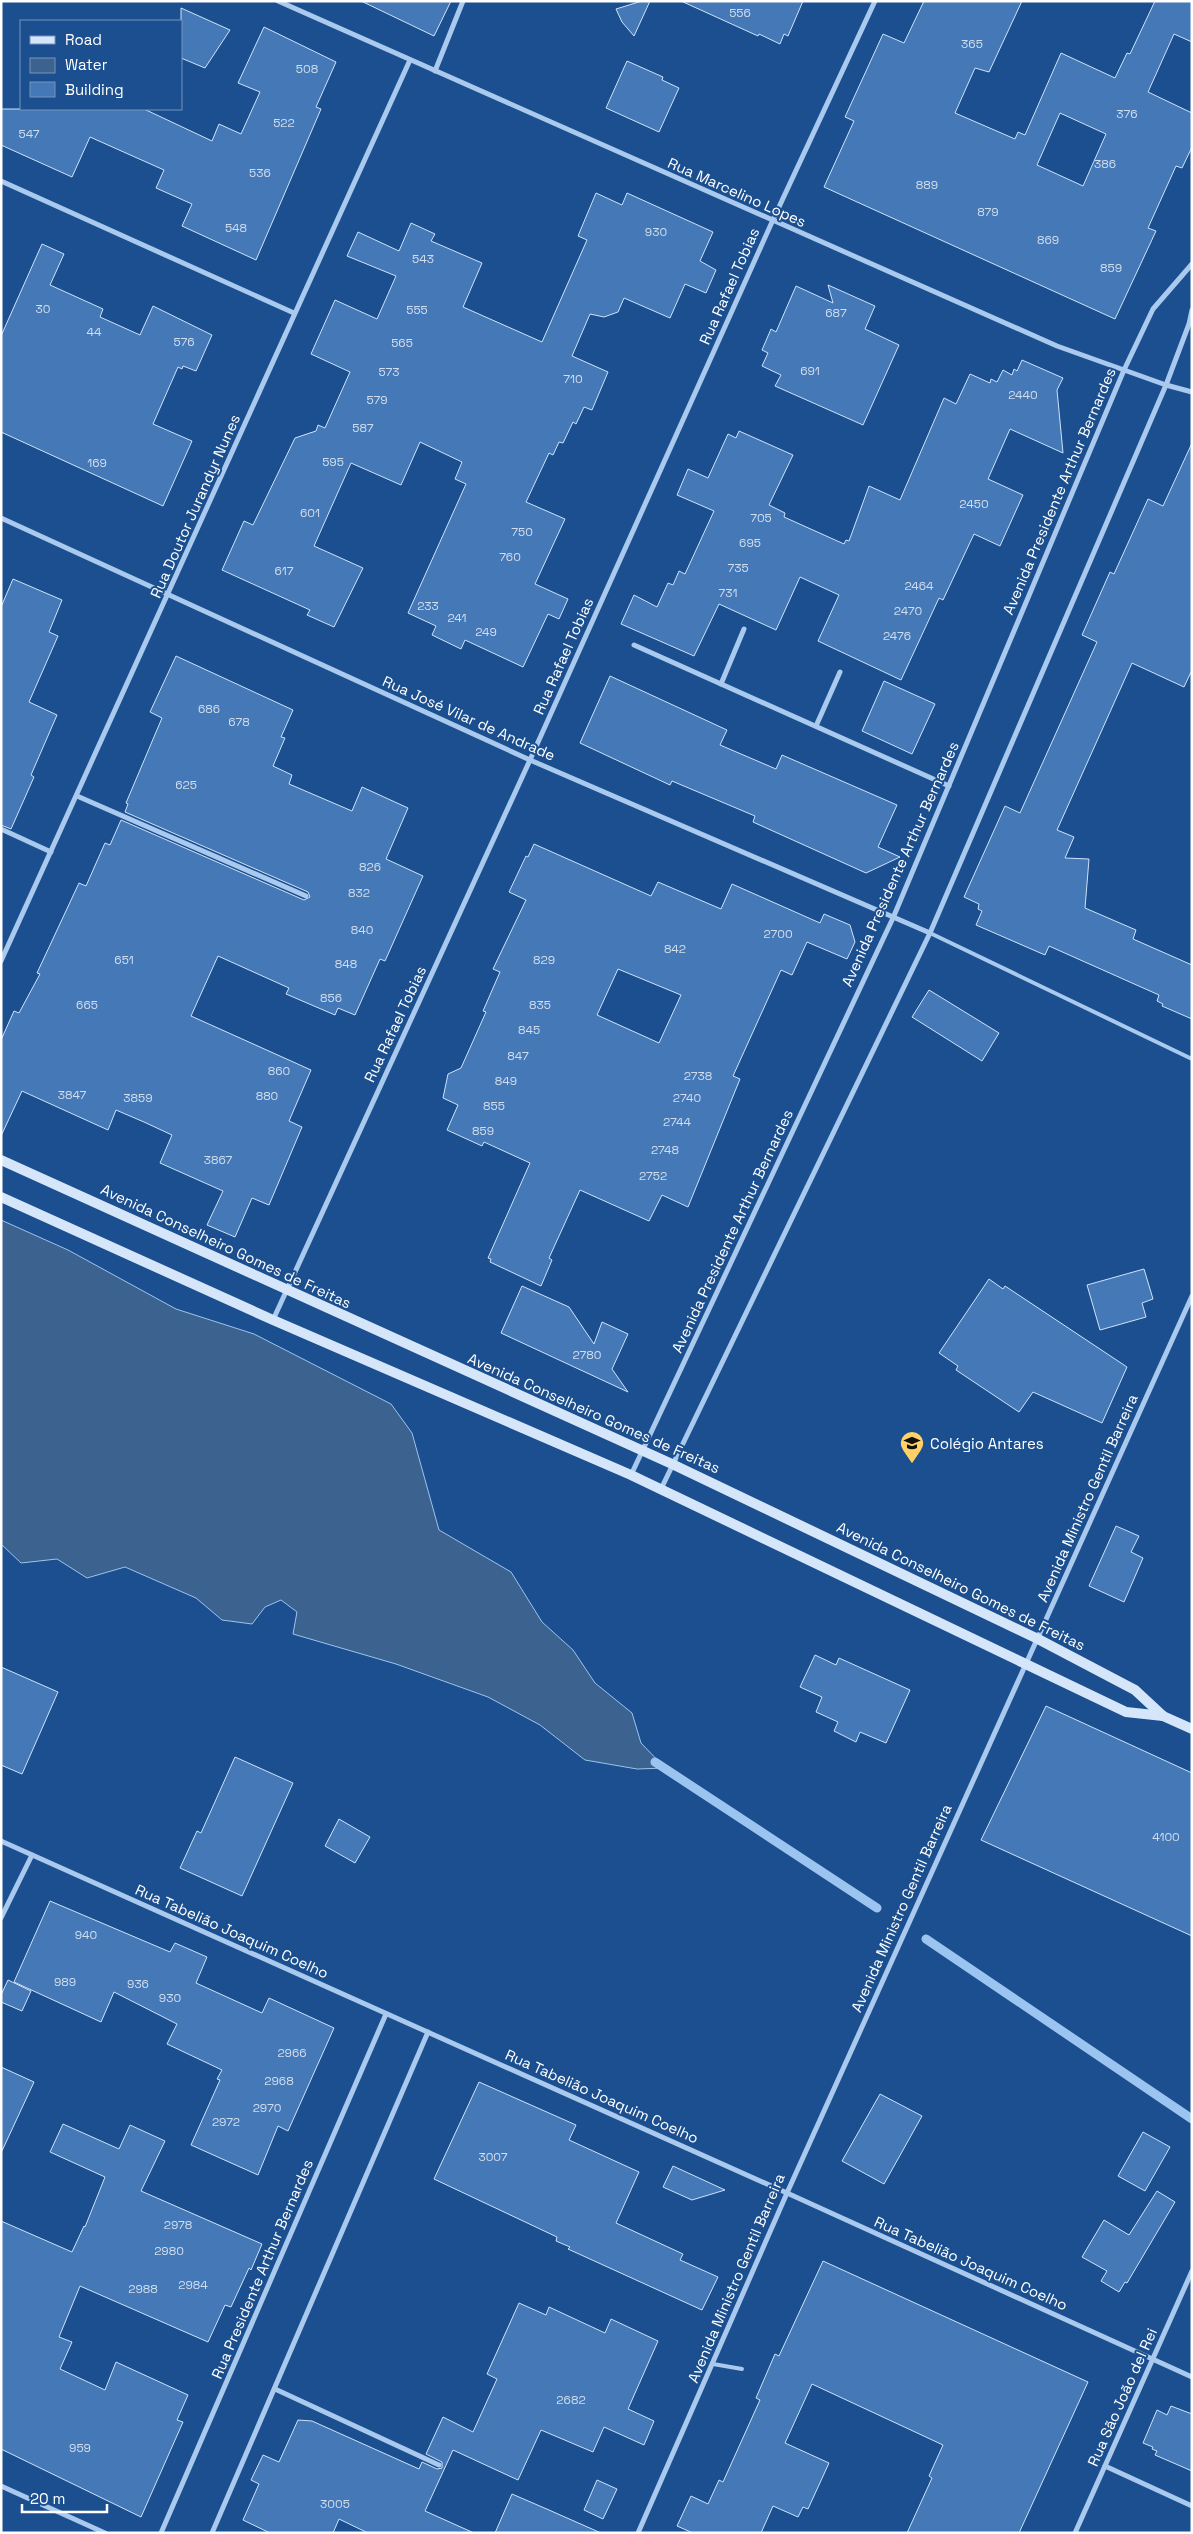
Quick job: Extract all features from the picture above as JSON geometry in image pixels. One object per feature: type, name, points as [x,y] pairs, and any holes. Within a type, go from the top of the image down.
[{"type":"street","name":"Rua Marcelino Lopes","points":[[278,1],[772,222],[1056,346],[1166,385],[1192,392]]},
{"type":"street","points":[[435,71],[464,1]]},
{"type":"street","name":"Rua Rafael Tobias","points":[[273,1320],[530,760],[772,222],[875,1]]},
{"type":"street","name":"Rua Doutor Jurandyr Nunes","points":[[1,961],[410,60]]},
{"type":"street","points":[[1,181],[294,313]]},
{"type":"street","name":"Avenida Presidente Arthur Bernardes","points":[[630,1475],[893,918],[1124,370],[1154,309],[1192,264]]},
{"type":"street","points":[[661,1490],[930,933],[1166,385],[1189,324],[1192,310]]},
{"type":"street","name":"Rua José Vilar de Andrade","points":[[1,518],[530,760],[930,933]]},
{"type":"street","points":[[721,684],[744,629]]},
{"type":"street","points":[[634,644],[948,786]]},
{"type":"street","points":[[816,726],[840,672]]},
{"type":"street","points":[[77,796],[306,896]]},
{"type":"street","points":[[1,829],[51,852]]},
{"type":"street","name":"Avenida Conselheiro Gomes de Freitas","points":[[1,1160],[672,1464],[1038,1639],[1142,1695],[1163,1716]]},
{"type":"street","name":"Avenida Conselheiro Gomes de Freitas","points":[[1,1197],[273,1320],[630,1475],[1126,1712],[1163,1716],[1192,1729]]},
{"type":"street","name":"Avenida Ministro Gentil Barreira","points":[[638,2533],[787,2192],[1192,1296]]},
{"type":"street","name":"Rua Tabelião Joaquim Coelho","points":[[1,1841],[787,2192],[1192,2377]]},
{"type":"street","points":[[1,1918],[32,1855]]},
{"type":"street","name":"Rua Presidente Arthur Bernardes","points":[[161,2533],[386,2014]]},
{"type":"street","points":[[212,2533],[428,2032]]},
{"type":"street","name":"Rua São João del Rei","points":[[1075,2533],[1192,2271]]},
{"type":"street","points":[[275,2389],[438,2465]]},
{"type":"street","points":[[1105,2466],[1192,2506]]},
{"type":"street","points":[[1,2486],[105,2533]]},
{"type":"lane","points":[[930,933],[1192,1060]]},
{"type":"lane","points":[[713,2364],[742,2369]]},
{"type":"water","points":[[1,1220],[68,1250],[176,1309],[254,1334],[391,1404],[412,1433],[439,1530],[511,1572],[542,1622],[573,1650],[595,1683],[632,1713],[641,1743],[665,1768],[637,1769],[585,1760],[540,1725],[488,1697],[396,1664],[293,1634],[297,1612],[281,1600],[265,1607],[252,1624],[222,1620],[196,1598],[125,1567],[87,1578],[57,1559],[21,1563],[1,1544]]},
{"type":"building","points":[[361,1],[451,1],[434,36]]},
{"type":"building","points":[[642,1],[650,1],[634,36],[622,22],[616,9]]},
{"type":"building","points":[[681,1],[803,1],[788,36],[784,34],[780,44]]},
{"type":"building","points":[[924,1],[1022,1],[989,72],[975,68],[955,113],[1015,139],[1018,132],[1025,135],[1061,53],[1115,78],[1127,53],[1130,54],[1155,1],[1192,1],[1192,42],[1174,34],[1148,92],[1192,113],[1192,147],[1182,168],[1176,166],[1148,228],[1156,231],[1115,319],[824,187],[854,121],[845,117],[883,34],[904,43]],"holes":[[[1060,113],[1106,134],[1083,186],[1037,165]]]},
{"type":"building","points":[[181,8],[230,30],[205,68],[182,58]]},
{"type":"building","points":[[264,27],[336,62],[316,107],[321,109],[256,260],[182,226],[192,204],[156,188],[164,170],[90,137],[72,177],[1,145],[1,109],[146,110],[212,141],[219,124],[241,134],[260,92],[238,83]]},
{"type":"building","points":[[627,61],[663,77],[662,80],[679,88],[659,132],[606,108]]},
{"type":"building","points":[[596,193],[622,205],[627,193],[713,232],[700,261],[716,270],[706,293],[685,284],[670,318],[624,298],[618,312],[604,317],[590,314],[572,356],[608,372],[592,410],[584,407],[576,424],[573,422],[563,443],[559,442],[553,455],[549,453],[526,502],[565,519],[535,584],[568,599],[559,619],[548,614],[523,667],[465,640],[461,649],[432,635],[436,626],[408,613],[466,484],[455,479],[462,462],[420,442],[401,485],[351,463],[314,546],[363,568],[334,627],[307,615],[310,610],[222,570],[244,521],[253,525],[295,438],[316,431],[318,425],[325,428],[350,372],[311,354],[335,300],[377,319],[396,276],[347,256],[358,232],[399,251],[411,223],[435,234],[431,241],[482,263],[463,307],[542,342],[587,240],[578,236]]},
{"type":"building","points":[[42,244],[64,254],[50,285],[103,309],[100,317],[140,335],[153,306],[212,335],[196,371],[183,366],[182,369],[178,367],[153,424],[192,441],[163,506],[1,432],[1,336]]},
{"type":"building","points":[[828,285],[875,306],[865,329],[899,345],[863,425],[775,386],[781,375],[762,366],[768,353],[762,350],[771,329],[776,332],[796,286],[833,303]]},
{"type":"building","points":[[1022,360],[1063,378],[1057,390],[1063,453],[1010,429],[988,479],[1023,495],[1000,546],[974,534],[943,600],[939,598],[901,680],[818,641],[839,595],[800,577],[776,630],[719,604],[694,656],[621,624],[634,595],[657,607],[668,583],[673,585],[679,571],[685,574],[714,511],[677,495],[688,469],[708,478],[728,434],[736,438],[739,431],[793,455],[769,505],[785,513],[784,517],[844,544],[846,540],[849,541],[869,486],[900,500],[944,398],[956,404],[970,374],[990,383],[991,379],[997,382],[1003,370],[1012,375],[1014,369],[1017,371]]},
{"type":"building","points":[[1192,443],[1192,670],[1184,687],[1132,663],[1057,830],[1074,837],[1065,858],[1089,859],[1085,908],[1136,930],[1133,939],[1192,965],[1192,1019],[1162,1006],[1163,1004],[1157,1001],[1159,995],[1049,946],[1045,955],[976,925],[982,911],[978,909],[979,904],[964,897],[1005,806],[1020,813],[1097,642],[1082,635],[1110,572],[1114,574],[1148,499],[1163,506]]},
{"type":"building","points":[[13,579],[62,600],[49,632],[58,636],[29,702],[57,715],[31,775],[34,777],[11,829],[1,825],[1,607]]},
{"type":"building","points":[[176,656],[293,710],[281,737],[285,738],[273,766],[292,775],[289,784],[352,811],[362,787],[408,808],[386,859],[423,876],[385,961],[380,959],[355,1015],[338,1008],[335,1015],[286,994],[289,988],[218,956],[191,1016],[311,1070],[289,1121],[302,1127],[269,1205],[252,1198],[235,1237],[207,1225],[223,1191],[160,1163],[172,1135],[144,1122],[116,1110],[108,1130],[22,1091],[1,1136],[1,1040],[14,1011],[19,1013],[40,974],[37,973],[79,883],[86,886],[105,843],[110,845],[121,820],[304,900],[310,897],[308,892],[125,812],[128,804],[126,803],[162,718],[150,712]]},
{"type":"building","points":[[610,676],[727,730],[720,745],[776,769],[782,755],[897,805],[878,847],[900,857],[866,873],[753,822],[755,816],[672,781],[670,785],[580,743]]},
{"type":"building","points":[[884,681],[935,704],[912,754],[862,731]]},
{"type":"building","points":[[534,844],[651,896],[658,882],[721,909],[732,884],[820,923],[824,914],[850,925],[855,942],[847,959],[807,942],[792,975],[781,970],[733,1076],[740,1079],[688,1207],[662,1195],[649,1221],[580,1190],[549,1258],[552,1260],[541,1286],[490,1262],[491,1259],[488,1258],[530,1163],[484,1142],[482,1146],[447,1130],[458,1105],[443,1098],[448,1074],[461,1068],[486,1012],[483,1011],[500,972],[493,969],[526,900],[509,892],[526,856],[528,857]],"holes":[[[618,969],[681,995],[659,1043],[597,1015]]]},
{"type":"building","points":[[929,990],[999,1033],[982,1061],[912,1017]]},
{"type":"building","points":[[1144,1269],[1153,1299],[1142,1303],[1146,1317],[1100,1330],[1087,1285]]},
{"type":"building","points":[[989,1279],[1003,1289],[1005,1286],[1127,1367],[1102,1423],[1033,1392],[1019,1412],[956,1370],[958,1366],[939,1353]]},
{"type":"building","points":[[522,1286],[569,1307],[594,1344],[602,1322],[628,1334],[612,1369],[628,1392],[501,1333]]},
{"type":"building","points":[[1116,1526],[1139,1536],[1131,1552],[1143,1558],[1124,1602],[1089,1586]]},
{"type":"building","points":[[815,1655],[836,1665],[839,1658],[910,1690],[886,1743],[860,1732],[856,1742],[834,1731],[838,1722],[816,1712],[822,1697],[800,1687]]},
{"type":"building","points":[[1,1667],[58,1692],[22,1774],[1,1765]]},
{"type":"building","points":[[1046,1706],[1192,1773],[1192,1936],[981,1840]]},
{"type":"building","points":[[235,1757],[293,1783],[242,1896],[180,1868],[197,1831],[201,1833]]},
{"type":"building","points":[[339,1819],[370,1837],[355,1863],[325,1846]]},
{"type":"building","points":[[50,1901],[170,1952],[175,1943],[207,1957],[196,1983],[262,2013],[269,1998],[334,2028],[288,2131],[278,2126],[258,2175],[191,2145],[220,2080],[217,2079],[222,2070],[167,2044],[177,2024],[114,1992],[101,2022],[14,1982]]},
{"type":"building","points":[[8,1980],[31,1991],[22,2011],[1,2002],[1,1995]]},
{"type":"building","points":[[1,2067],[34,2082],[1,2153]]},
{"type":"building","points":[[479,2082],[576,2125],[569,2140],[639,2172],[616,2223],[683,2254],[680,2260],[718,2277],[702,2310],[568,2249],[570,2247],[556,2241],[557,2237],[434,2179]]},
{"type":"building","points":[[880,2094],[922,2116],[884,2184],[842,2161]]},
{"type":"building","points":[[63,2124],[119,2149],[130,2125],[165,2141],[141,2191],[262,2244],[251,2270],[249,2268],[231,2307],[225,2305],[208,2342],[80,2286],[59,2337],[72,2342],[60,2369],[105,2390],[116,2362],[188,2395],[177,2420],[183,2422],[141,2517],[1,2449],[1,2221],[72,2252],[85,2227],[105,2177],[50,2152]]},
{"type":"building","points":[[1143,2132],[1170,2147],[1145,2191],[1118,2176]]},
{"type":"building","points":[[673,2166],[725,2190],[692,2200],[663,2187]]},
{"type":"building","points":[[1157,2191],[1175,2202],[1127,2283],[1125,2282],[1119,2292],[1101,2281],[1107,2271],[1082,2257],[1104,2220],[1129,2235]]},
{"type":"building","points":[[823,2261],[1088,2382],[1019,2533],[907,2533],[932,2478],[929,2476],[943,2445],[812,2384],[785,2443],[829,2463],[808,2509],[803,2507],[798,2517],[773,2506],[761,2533],[693,2533],[677,2526],[691,2496],[708,2504],[719,2480],[723,2482],[760,2400],[756,2398],[775,2354],[779,2356]]},
{"type":"building","points":[[519,2303],[546,2315],[549,2307],[605,2333],[611,2319],[658,2341],[628,2409],[654,2421],[644,2445],[604,2427],[593,2452],[541,2430],[518,2480],[453,2450],[425,2511],[474,2533],[368,2533],[339,2519],[333,2533],[270,2533],[243,2520],[259,2484],[251,2480],[263,2455],[279,2462],[298,2420],[312,2421],[419,2469],[422,2462],[437,2469],[442,2468],[442,2462],[426,2454],[443,2417],[473,2432],[497,2379],[487,2374]]},
{"type":"building","points":[[1171,2406],[1192,2414],[1192,2471],[1155,2455],[1157,2451],[1152,2449],[1153,2447],[1143,2443],[1157,2410],[1167,2415]]},
{"type":"building","points":[[597,2480],[617,2489],[603,2519],[584,2510]]},
{"type":"building","points":[[512,2494],[549,2510],[601,2533],[495,2533]]},
{"type":"waterway","points":[[655,1762],[877,1908]]},
{"type":"waterway","points":[[926,1939],[1192,2119]]},
{"type":"place","name":"Colégio Antares","points":[[912,1464]]}]
